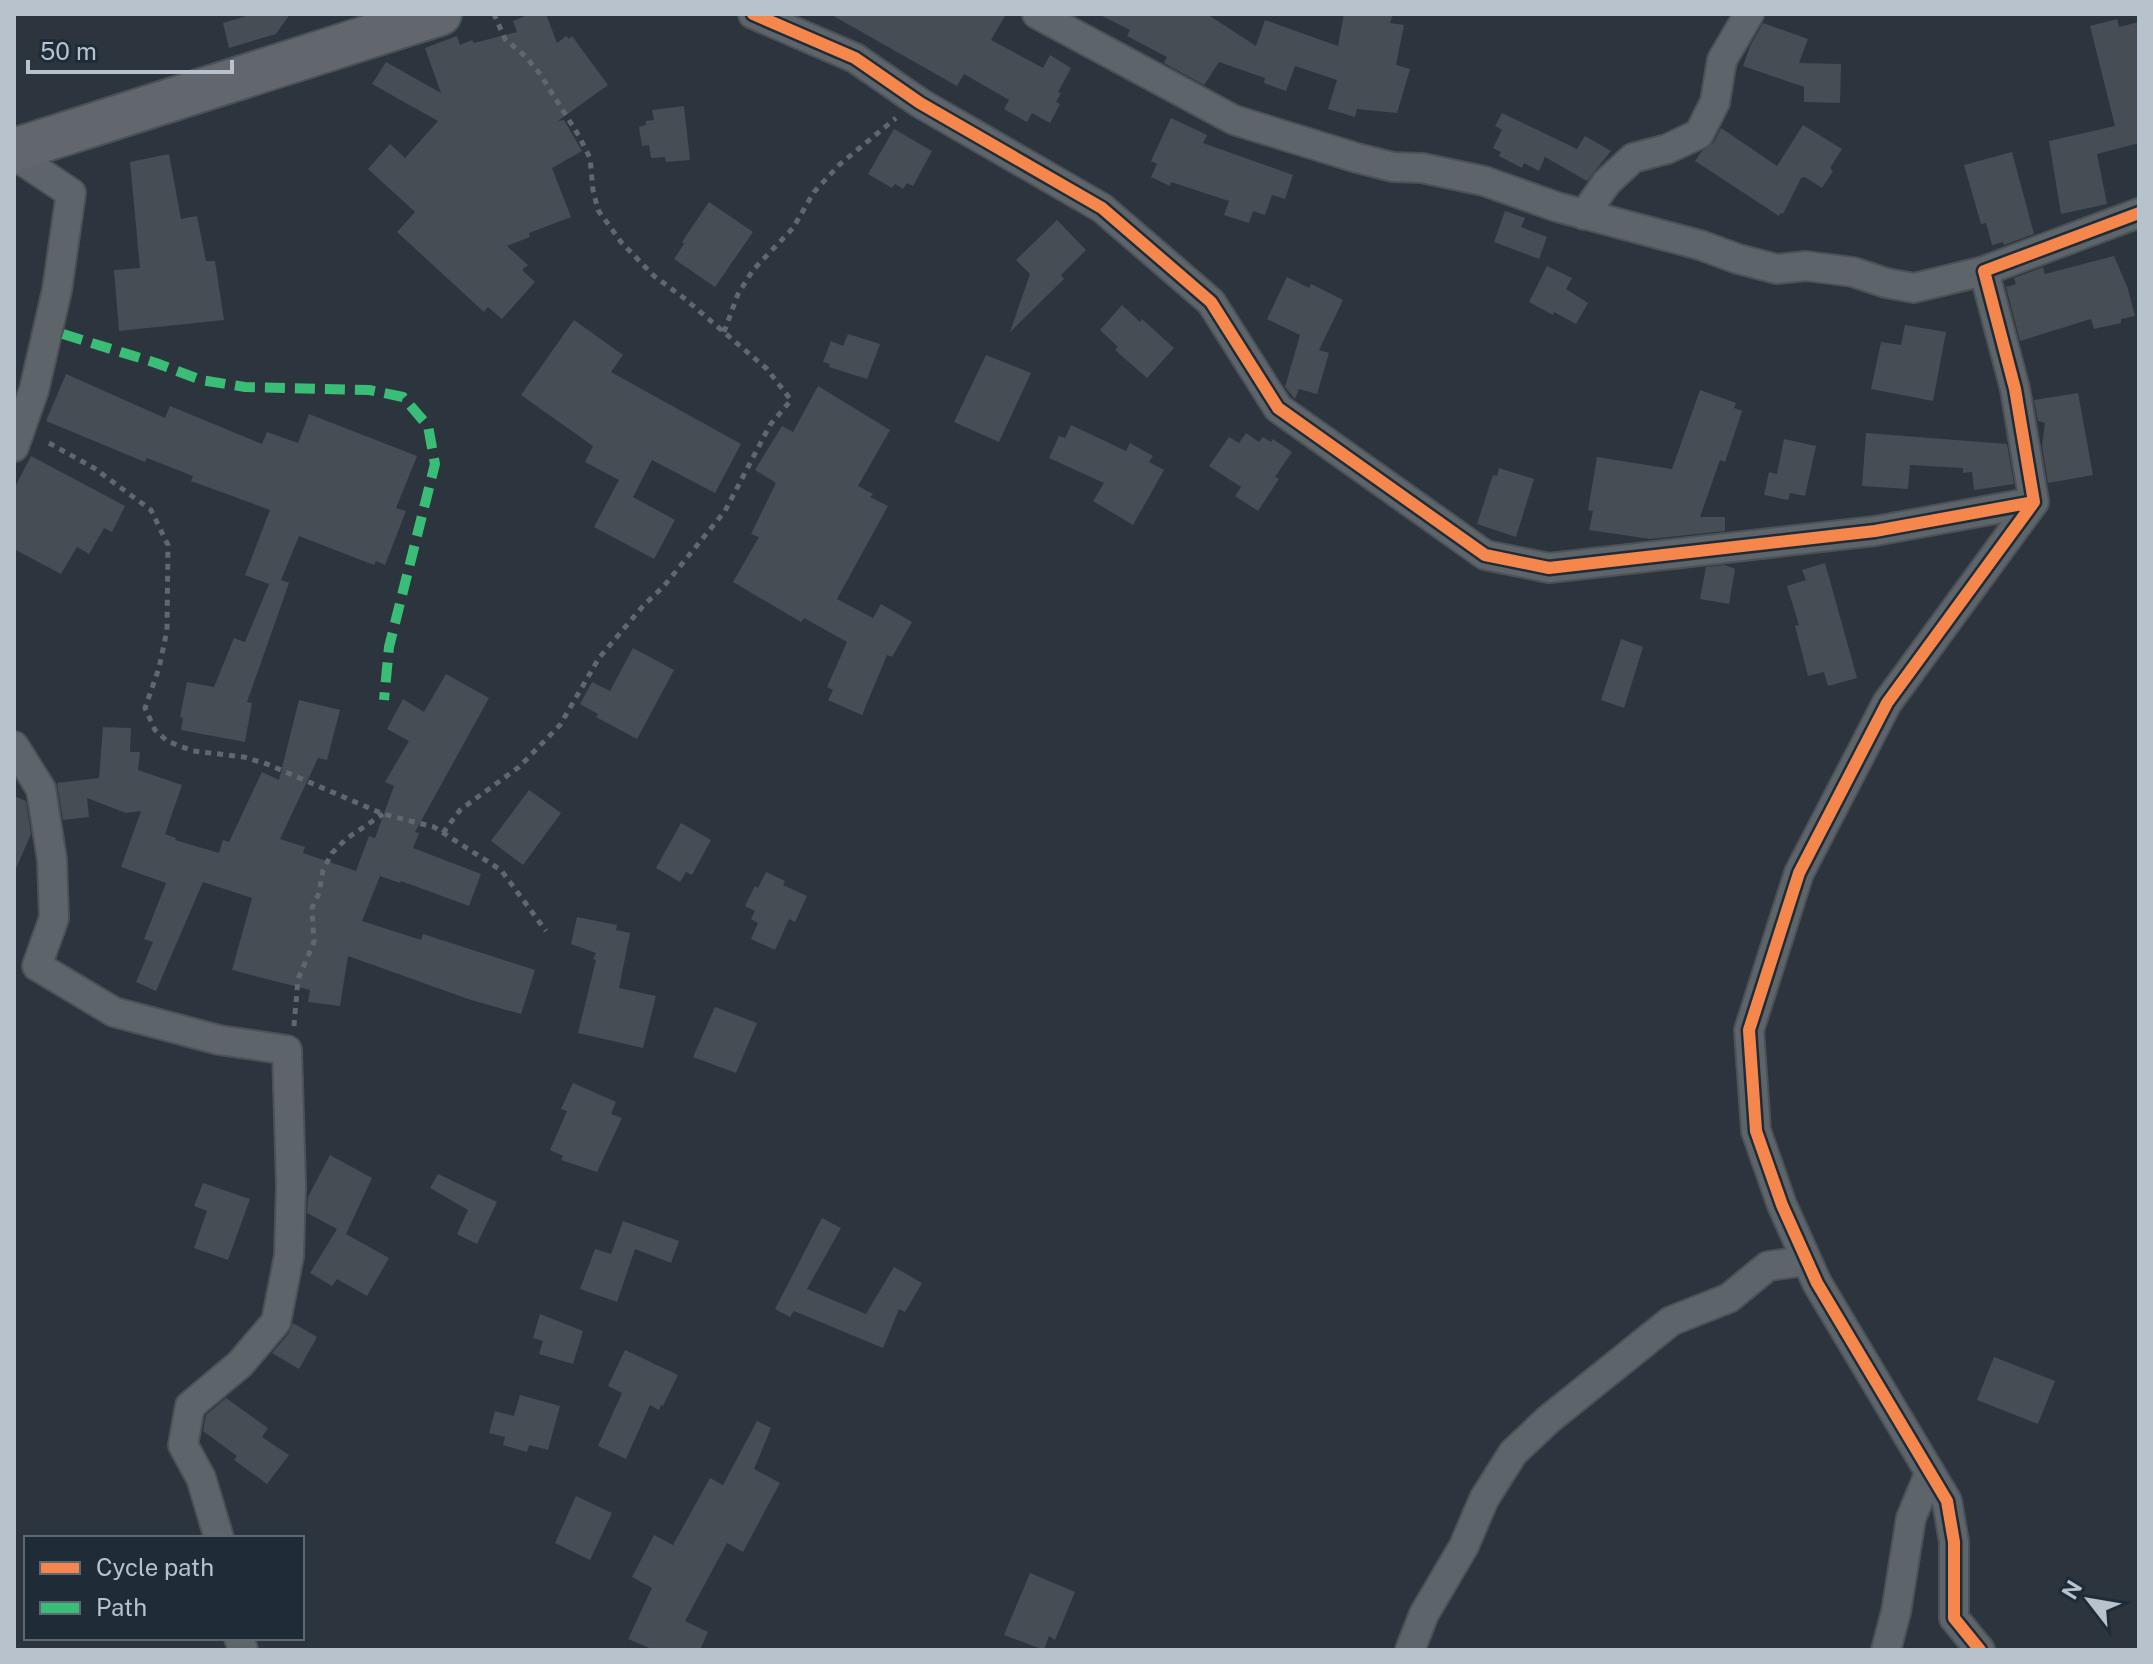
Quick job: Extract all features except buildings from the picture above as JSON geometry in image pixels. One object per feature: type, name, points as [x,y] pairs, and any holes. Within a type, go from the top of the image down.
[{"type":"main road","points":[[14,152],[440,14]]},
{"type":"street","points":[[753,14],[855,58],[920,103],[1102,208],[1211,302],[1278,408],[1485,555],[1549,568],[1875,531],[2034,502]]},
{"type":"street","points":[[1037,14],[1234,120],[1393,167],[1422,168],[1484,181],[1584,215],[1777,269],[1806,266],[1853,272],[1914,288],[1984,271],[2139,213]]},
{"type":"street","points":[[1584,215],[1607,182],[1633,158],[1667,149],[1699,134],[1715,102],[1722,60],[1749,14]]},
{"type":"street","points":[[14,447],[34,390],[57,290],[71,193],[55,137]]},
{"type":"street","points":[[14,152],[71,193]]},
{"type":"street","points":[[1980,1650],[1954,1618],[1954,1542],[1947,1501],[1817,1283],[1782,1205],[1756,1131],[1749,1030],[1799,873],[1887,703],[2034,502],[2015,389],[1984,271]]},
{"type":"street","points":[[14,746],[41,789],[52,860],[54,918],[26,965],[114,1012],[219,1040],[287,1050],[291,1185],[289,1256],[276,1322],[240,1364],[190,1406],[183,1445],[201,1478],[218,1536]]},
{"type":"street","points":[[1410,1650],[1424,1614],[1464,1546],[1484,1499],[1513,1453],[1549,1419],[1671,1321],[1729,1298],[1768,1266],[1807,1261]]},
{"type":"street","points":[[1886,1650],[1896,1612],[1911,1518],[1930,1472]]},
{"type":"path","points":[[443,833],[460,810],[519,767],[560,725],[599,658],[664,586],[725,511],[770,425],[791,400],[767,369],[654,276],[621,242],[598,210],[590,158],[579,136],[540,74],[505,39],[494,14]]},
{"type":"path","points":[[724,332],[738,294],[753,270],[793,228],[814,192],[839,165],[900,114],[920,103]]},
{"type":"path","points":[[49,443],[94,468],[151,510],[168,545],[167,630],[159,668],[145,708],[155,730],[167,741],[193,751],[244,757],[267,764],[383,814],[434,827],[501,870],[546,931]]},
{"type":"path","points":[[287,1050],[294,1027],[298,979],[314,942],[312,908],[319,893],[323,870],[332,853],[346,839],[383,814]]},
{"type":"marked path","points":[[63,334],[201,380],[245,387],[369,390],[403,397],[428,426],[435,464],[389,647],[384,700]]},
{"type":"cycle path","points":[[753,14],[855,58],[920,103],[1102,208],[1211,302],[1278,408],[1485,555],[1549,568],[1875,531],[2034,502]]},
{"type":"cycle path","points":[[1980,1650],[1954,1618],[1954,1542],[1947,1501],[1817,1283],[1782,1205],[1756,1131],[1749,1030],[1799,873],[1887,703],[2034,502],[2015,389],[1984,271],[2139,213]]}]
